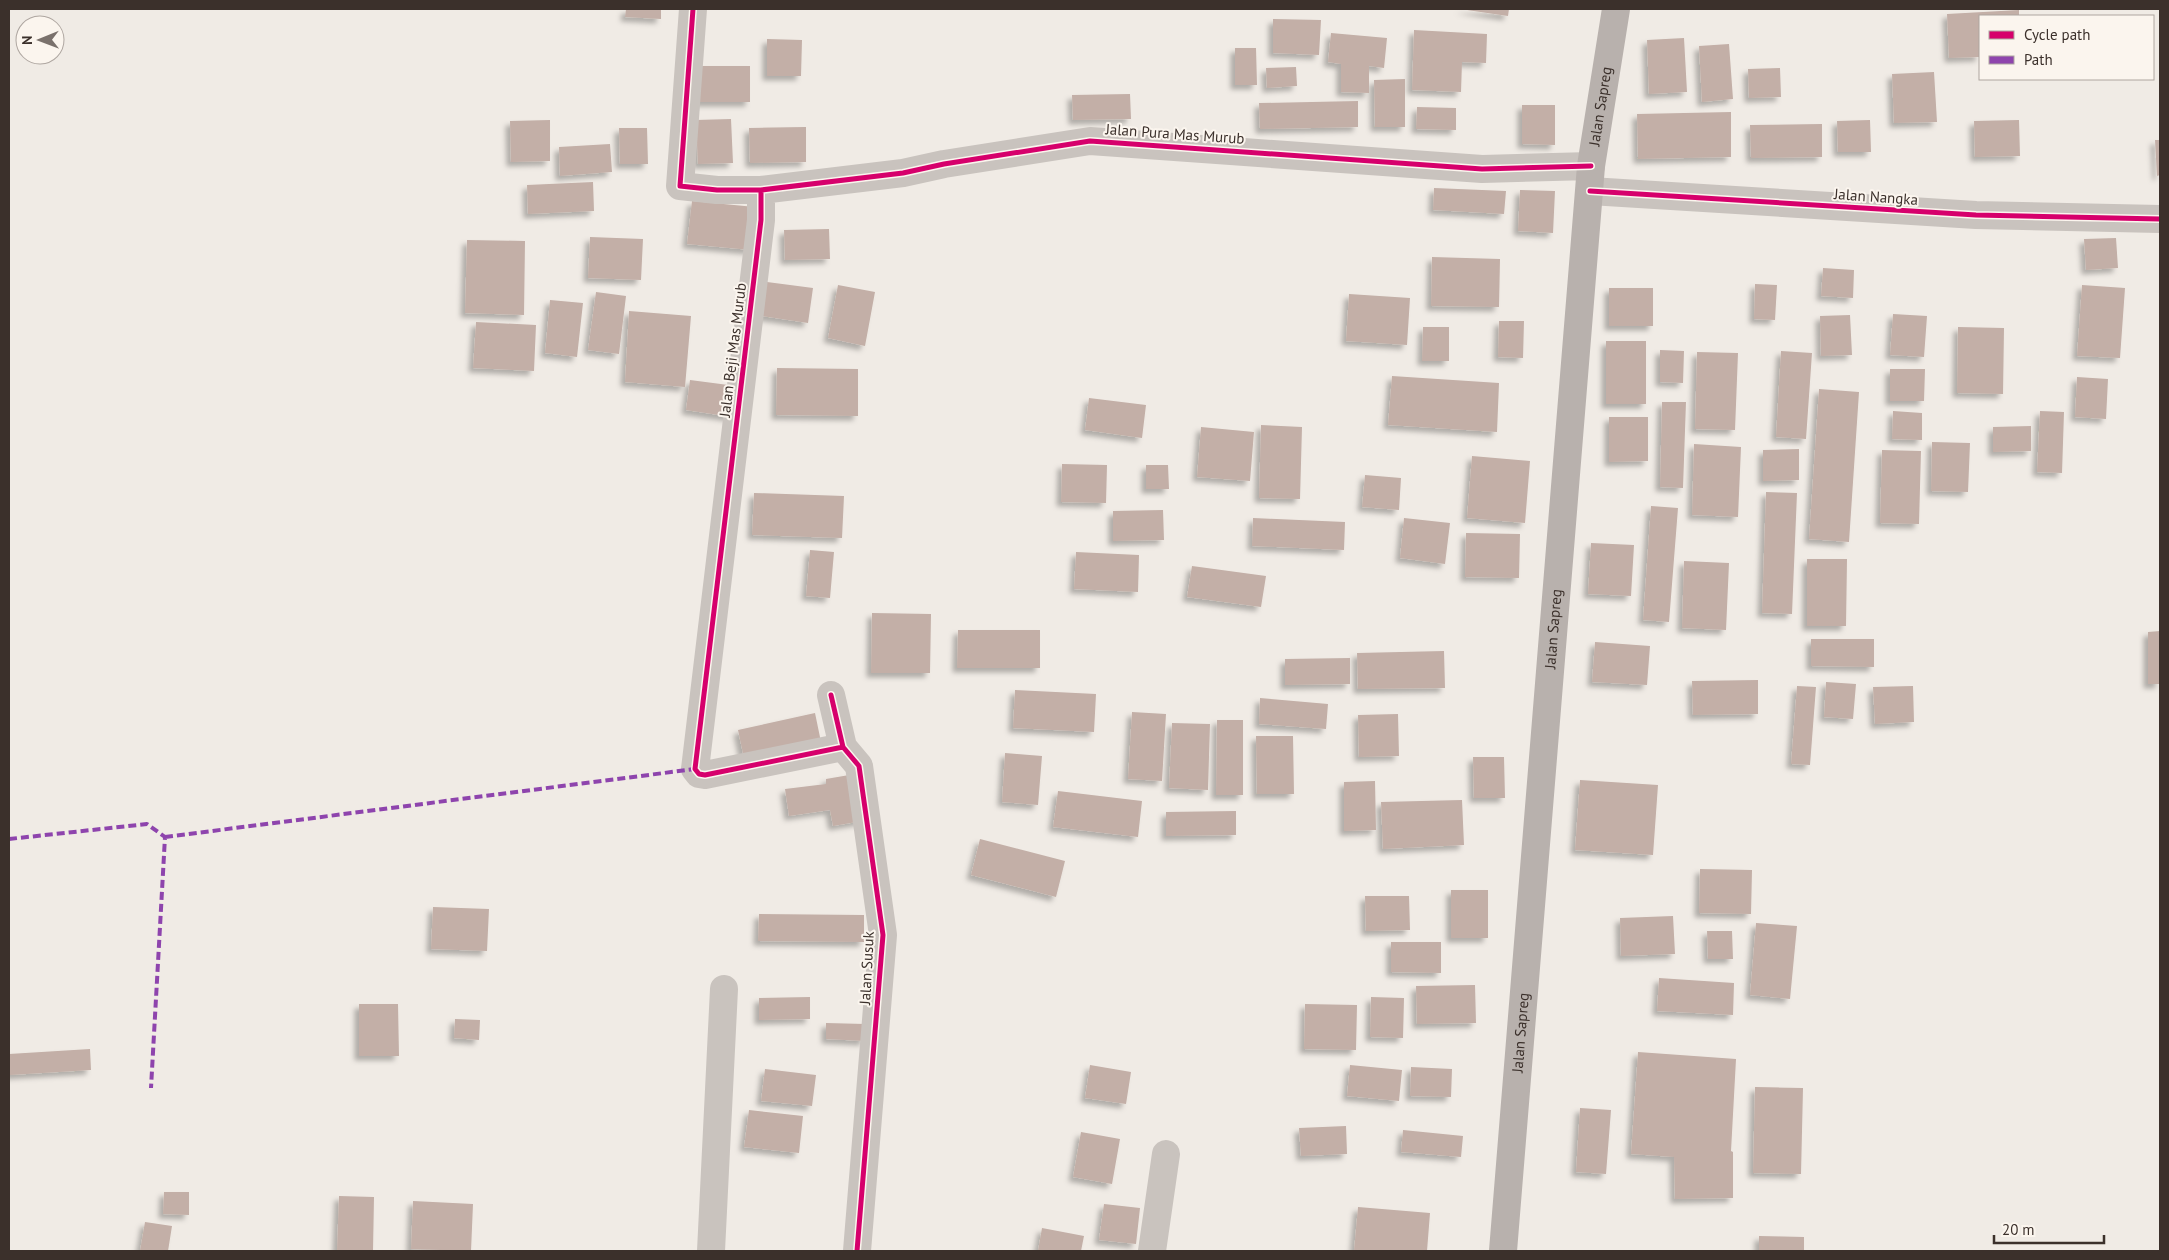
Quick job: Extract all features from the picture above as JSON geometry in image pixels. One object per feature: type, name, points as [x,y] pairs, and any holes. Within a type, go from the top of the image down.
[{"type":"main road","name":"Jalan Sapreg","points":[[1503,1251],[1591,178],[1616,9]]},
{"type":"street","points":[[693,9],[680,186],[717,190],[761,190]]},
{"type":"street","name":"Jalan Pura Mas Murub","points":[[761,190],[903,173],[944,164],[1090,141],[1591,178]]},
{"type":"street","name":"Jalan Nangka","points":[[1591,178],[1976,216],[2160,219]]},
{"type":"street","name":"Jalan Beji Mas Murub","points":[[761,190],[762,220],[695,769],[699,774],[705,775],[843,746]]},
{"type":"street","name":"Jalan Susuk","points":[[831,695],[843,746],[859,766],[884,935],[857,1251]]},
{"type":"street","points":[[712,1251],[724,990]]},
{"type":"street","points":[[1152,1251],[1166,1154]]},
{"type":"building","points":[[626,9],[661,9],[661,19],[625,17]]},
{"type":"building","points":[[1460,9],[1509,9],[1508,16]]},
{"type":"building","points":[[2019,10],[2019,15],[1979,15],[1979,57],[1949,58],[1947,14]]},
{"type":"building","points":[[1273,19],[1321,20],[1319,55],[1273,53]]},
{"type":"building","points":[[1414,30],[1487,34],[1486,63],[1462,62],[1461,92],[1412,90]]},
{"type":"building","points":[[1331,33],[1387,38],[1384,68],[1369,66],[1369,93],[1341,92],[1341,64],[1328,62]]},
{"type":"building","points":[[1684,38],[1687,92],[1649,94],[1647,40]]},
{"type":"building","points":[[767,39],[802,40],[801,76],[767,76]]},
{"type":"building","points":[[1729,44],[1733,99],[1702,102],[1699,46]]},
{"type":"building","points":[[1235,48],[1256,48],[1257,85],[1235,85]]},
{"type":"building","points":[[699,66],[750,66],[750,102],[699,102]]},
{"type":"building","points":[[1296,67],[1297,86],[1267,88],[1266,68]]},
{"type":"building","points":[[1780,68],[1781,97],[1749,98],[1748,69]]},
{"type":"building","points":[[1934,72],[1937,122],[1894,123],[1892,74]]},
{"type":"building","points":[[1405,79],[1405,127],[1375,127],[1374,80]]},
{"type":"building","points":[[1130,94],[1131,119],[1073,120],[1072,95]]},
{"type":"building","points":[[1358,101],[1358,127],[1260,129],[1259,103]]},
{"type":"building","points":[[1522,105],[1555,105],[1555,145],[1522,144]]},
{"type":"building","points":[[1417,107],[1456,108],[1456,130],[1416,129]]},
{"type":"building","points":[[1731,112],[1731,157],[1638,159],[1637,114]]},
{"type":"building","points":[[731,119],[733,163],[698,164],[696,120]]},
{"type":"building","points":[[550,120],[550,161],[511,162],[510,121]]},
{"type":"building","points":[[1870,120],[1871,152],[1838,152],[1837,121]]},
{"type":"building","points":[[2019,120],[2020,156],[1975,157],[1974,121]]},
{"type":"building","points":[[1822,124],[1822,157],[1751,158],[1750,125]]},
{"type":"building","points":[[806,127],[806,162],[750,163],[749,128]]},
{"type":"building","points":[[619,128],[647,128],[648,164],[620,164]]},
{"type":"building","points":[[2155,140],[2160,140],[2160,175],[2157,176]]},
{"type":"building","points":[[610,144],[612,172],[560,176],[559,147]]},
{"type":"building","points":[[593,182],[594,211],[528,214],[527,185]]},
{"type":"building","points":[[1434,188],[1506,191],[1504,214],[1433,210]]},
{"type":"building","points":[[1520,190],[1555,191],[1553,233],[1518,231]]},
{"type":"building","points":[[692,201],[755,207],[751,250],[687,244]]},
{"type":"building","points":[[829,229],[830,259],[785,260],[784,230]]},
{"type":"building","points":[[590,237],[643,239],[641,280],[588,278]]},
{"type":"building","points":[[2116,238],[2118,268],[2086,270],[2084,239]]},
{"type":"building","points":[[467,240],[525,241],[524,315],[465,313]]},
{"type":"building","points":[[1432,257],[1500,259],[1499,307],[1431,306]]},
{"type":"building","points":[[1823,268],[1854,270],[1853,298],[1821,296]]},
{"type":"building","points":[[767,282],[813,288],[808,323],[762,316]]},
{"type":"building","points":[[1755,284],[1777,285],[1775,320],[1754,319]]},
{"type":"building","points":[[838,285],[875,292],[865,346],[828,338]]},
{"type":"building","points":[[2082,285],[2125,288],[2120,358],[2077,356]]},
{"type":"building","points":[[1609,288],[1653,288],[1653,326],[1609,326]]},
{"type":"building","points":[[596,292],[626,296],[619,354],[588,350]]},
{"type":"building","points":[[1349,294],[1410,298],[1407,345],[1346,341]]},
{"type":"building","points":[[550,300],[583,303],[577,357],[545,353]]},
{"type":"building","points":[[629,311],[691,316],[685,387],[625,382]]},
{"type":"building","points":[[1893,314],[1927,316],[1924,357],[1890,355]]},
{"type":"building","points":[[1850,315],[1852,355],[1821,356],[1820,316]]},
{"type":"building","points":[[1499,321],[1524,321],[1523,358],[1498,357]]},
{"type":"building","points":[[476,322],[536,325],[534,371],[473,368]]},
{"type":"building","points":[[1423,327],[1449,327],[1449,361],[1422,361]]},
{"type":"building","points":[[1958,327],[2004,328],[2003,394],[1957,393]]},
{"type":"building","points":[[1606,341],[1646,341],[1646,404],[1606,404]]},
{"type":"building","points":[[1660,350],[1684,351],[1683,383],[1660,382]]},
{"type":"building","points":[[1781,351],[1812,353],[1806,439],[1776,437]]},
{"type":"building","points":[[1697,352],[1738,353],[1735,430],[1695,429]]},
{"type":"building","points":[[777,368],[858,369],[858,416],[776,415]]},
{"type":"building","points":[[1890,369],[1925,369],[1924,401],[1890,401]]},
{"type":"building","points":[[1392,376],[1499,383],[1497,432],[1388,425]]},
{"type":"building","points":[[2077,377],[2108,379],[2106,419],[2075,417]]},
{"type":"building","points":[[690,380],[736,386],[732,417],[686,410]]},
{"type":"building","points":[[1819,389],[1859,392],[1849,542],[1809,539]]},
{"type":"building","points":[[1089,398],[1146,405],[1142,438],[1085,430]]},
{"type":"building","points":[[1662,402],[1686,402],[1683,488],[1660,487]]},
{"type":"building","points":[[1893,411],[1922,413],[1922,440],[1892,439]]},
{"type":"building","points":[[2040,411],[2064,412],[2062,473],[2037,472]]},
{"type":"building","points":[[1609,417],[1648,417],[1648,461],[1609,462]]},
{"type":"building","points":[[1261,425],[1302,427],[1300,499],[1259,498]]},
{"type":"building","points":[[2031,426],[2031,451],[1993,452],[1993,427]]},
{"type":"building","points":[[1201,427],[1254,432],[1250,481],[1197,477]]},
{"type":"building","points":[[1932,442],[1970,443],[1968,492],[1931,491]]},
{"type":"building","points":[[1694,444],[1741,447],[1738,517],[1692,515]]},
{"type":"building","points":[[1799,449],[1799,480],[1763,481],[1763,450]]},
{"type":"building","points":[[1882,450],[1921,451],[1919,524],[1880,523]]},
{"type":"building","points":[[1472,456],[1530,461],[1525,523],[1467,518]]},
{"type":"building","points":[[1062,464],[1107,465],[1106,503],[1061,502]]},
{"type":"building","points":[[1146,465],[1168,465],[1169,489],[1146,489]]},
{"type":"building","points":[[1365,475],[1401,478],[1399,510],[1362,507]]},
{"type":"building","points":[[1766,492],[1797,493],[1792,614],[1762,613]]},
{"type":"building","points":[[754,493],[844,496],[842,538],[752,535]]},
{"type":"building","points":[[1651,506],[1678,508],[1669,622],[1643,620]]},
{"type":"building","points":[[1163,510],[1164,540],[1113,541],[1113,511]]},
{"type":"building","points":[[1253,518],[1345,522],[1344,550],[1252,546]]},
{"type":"building","points":[[1404,518],[1450,523],[1445,564],[1400,558]]},
{"type":"building","points":[[1466,533],[1520,534],[1519,578],[1465,577]]},
{"type":"building","points":[[1591,543],[1634,545],[1631,596],[1588,594]]},
{"type":"building","points":[[810,550],[834,552],[830,598],[806,596]]},
{"type":"building","points":[[1076,552],[1139,555],[1138,592],[1074,589]]},
{"type":"building","points":[[1807,559],[1847,559],[1846,626],[1807,626]]},
{"type":"building","points":[[1684,561],[1729,563],[1726,630],[1682,628]]},
{"type":"building","points":[[1192,566],[1266,576],[1261,607],[1187,597]]},
{"type":"building","points":[[872,613],[931,614],[930,673],[871,673]]},
{"type":"building","points":[[958,630],[1040,630],[1040,668],[957,668]]},
{"type":"building","points":[[2160,631],[2160,684],[2148,684],[2148,632]]},
{"type":"building","points":[[1811,639],[1874,639],[1874,667],[1811,666]]},
{"type":"building","points":[[1595,642],[1650,646],[1647,685],[1592,682]]},
{"type":"building","points":[[1444,651],[1445,688],[1358,689],[1357,653]]},
{"type":"building","points":[[1350,658],[1350,684],[1285,685],[1285,659]]},
{"type":"building","points":[[1758,680],[1758,714],[1693,715],[1692,681]]},
{"type":"building","points":[[1826,682],[1856,684],[1853,719],[1824,717]]},
{"type":"building","points":[[1797,686],[1816,687],[1810,765],[1791,764]]},
{"type":"building","points":[[1913,686],[1914,722],[1875,724],[1873,687]]},
{"type":"building","points":[[1015,690],[1096,694],[1094,732],[1013,728]]},
{"type":"building","points":[[1260,698],[1328,704],[1326,729],[1259,724]]},
{"type":"building","points":[[1132,712],[1166,714],[1162,781],[1128,779]]},
{"type":"building","points":[[815,713],[821,742],[744,758],[738,730]]},
{"type":"building","points":[[1398,714],[1399,756],[1359,757],[1358,715]]},
{"type":"building","points":[[1217,720],[1243,720],[1243,795],[1216,795]]},
{"type":"building","points":[[1172,723],[1210,724],[1208,790],[1169,788]]},
{"type":"building","points":[[1256,736],[1293,736],[1294,794],[1257,794]]},
{"type":"building","points":[[1005,753],[1042,756],[1038,805],[1002,802]]},
{"type":"building","points":[[1473,757],[1504,757],[1505,798],[1474,798]]},
{"type":"building","points":[[855,774],[862,821],[833,826],[830,810],[789,816],[785,789],[826,784],[826,779]]},
{"type":"building","points":[[1580,780],[1658,785],[1653,855],[1575,850]]},
{"type":"building","points":[[1375,781],[1376,830],[1344,831],[1344,782]]},
{"type":"building","points":[[1058,791],[1142,801],[1138,837],[1053,827]]},
{"type":"building","points":[[1462,800],[1464,845],[1383,849],[1381,802]]},
{"type":"building","points":[[1236,811],[1236,835],[1166,836],[1166,812]]},
{"type":"building","points":[[980,839],[1065,861],[1056,897],[971,875]]},
{"type":"building","points":[[1700,869],[1752,870],[1751,914],[1699,913]]},
{"type":"building","points":[[1451,890],[1488,890],[1488,938],[1451,938]]},
{"type":"building","points":[[1365,896],[1409,896],[1410,930],[1366,931]]},
{"type":"building","points":[[433,907],[489,909],[487,951],[431,949]]},
{"type":"building","points":[[759,914],[864,915],[864,942],[758,941]]},
{"type":"building","points":[[1673,916],[1675,954],[1621,956],[1620,918]]},
{"type":"building","points":[[1756,923],[1797,926],[1790,999],[1750,995]]},
{"type":"building","points":[[1707,931],[1732,931],[1733,959],[1708,959]]},
{"type":"building","points":[[1391,942],[1441,942],[1441,973],[1391,972]]},
{"type":"building","points":[[1659,978],[1734,983],[1733,1015],[1657,1011]]},
{"type":"building","points":[[1475,985],[1476,1023],[1417,1024],[1416,986]]},
{"type":"building","points":[[810,997],[810,1019],[759,1020],[759,998]]},
{"type":"building","points":[[1371,997],[1404,998],[1403,1038],[1370,1037]]},
{"type":"building","points":[[359,1004],[398,1004],[399,1056],[359,1056]]},
{"type":"building","points":[[1305,1004],[1357,1005],[1356,1050],[1304,1049]]},
{"type":"building","points":[[455,1019],[480,1020],[479,1040],[454,1038]]},
{"type":"building","points":[[826,1023],[865,1024],[865,1041],[826,1039]]},
{"type":"building","points":[[90,1049],[91,1070],[10,1075],[9,1054]]},
{"type":"building","points":[[1638,1052],[1736,1059],[1731,1151],[1733,1152],[1733,1198],[1675,1199],[1674,1157],[1631,1154]]},
{"type":"building","points":[[1090,1065],[1131,1072],[1126,1104],[1085,1098]]},
{"type":"building","points":[[1350,1065],[1402,1070],[1399,1101],[1347,1096]]},
{"type":"building","points":[[1411,1067],[1452,1069],[1451,1097],[1410,1096]]},
{"type":"building","points":[[765,1069],[816,1075],[812,1106],[761,1101]]},
{"type":"building","points":[[1755,1087],[1803,1088],[1801,1174],[1753,1173]]},
{"type":"building","points":[[1580,1108],[1611,1110],[1606,1174],[1576,1172]]},
{"type":"building","points":[[749,1110],[803,1116],[799,1153],[744,1147]]},
{"type":"building","points":[[1346,1126],[1347,1154],[1301,1156],[1299,1128]]},
{"type":"building","points":[[1403,1130],[1463,1136],[1461,1157],[1401,1152]]},
{"type":"building","points":[[1081,1132],[1120,1139],[1112,1184],[1073,1177]]},
{"type":"building","points":[[164,1192],[189,1192],[189,1215],[163,1214]]},
{"type":"building","points":[[339,1196],[374,1197],[373,1251],[337,1251]]},
{"type":"building","points":[[413,1201],[473,1204],[471,1251],[411,1249]]},
{"type":"building","points":[[1104,1204],[1140,1208],[1136,1244],[1099,1240]]},
{"type":"building","points":[[1358,1207],[1430,1213],[1427,1251],[1354,1251]]},
{"type":"building","points":[[145,1222],[172,1226],[168,1251],[140,1251]]},
{"type":"building","points":[[1042,1228],[1084,1236],[1081,1251],[1038,1251]]},
{"type":"building","points":[[1759,1236],[1804,1237],[1804,1251],[1759,1251]]},
{"type":"marked path","points":[[165,837],[695,769]]},
{"type":"marked path","points":[[9,839],[147,824],[165,837],[151,1088]]},
{"type":"cycle path","points":[[693,9],[680,186],[717,190],[761,190],[761,220],[695,769],[699,774],[705,775],[843,747]]},
{"type":"cycle path","points":[[761,190],[903,173],[944,164],[1090,141],[1482,169],[1591,166]]},
{"type":"cycle path","points":[[1590,191],[1976,215],[2160,219]]},
{"type":"cycle path","points":[[831,695],[843,747],[859,766],[883,935],[857,1251]]}]
